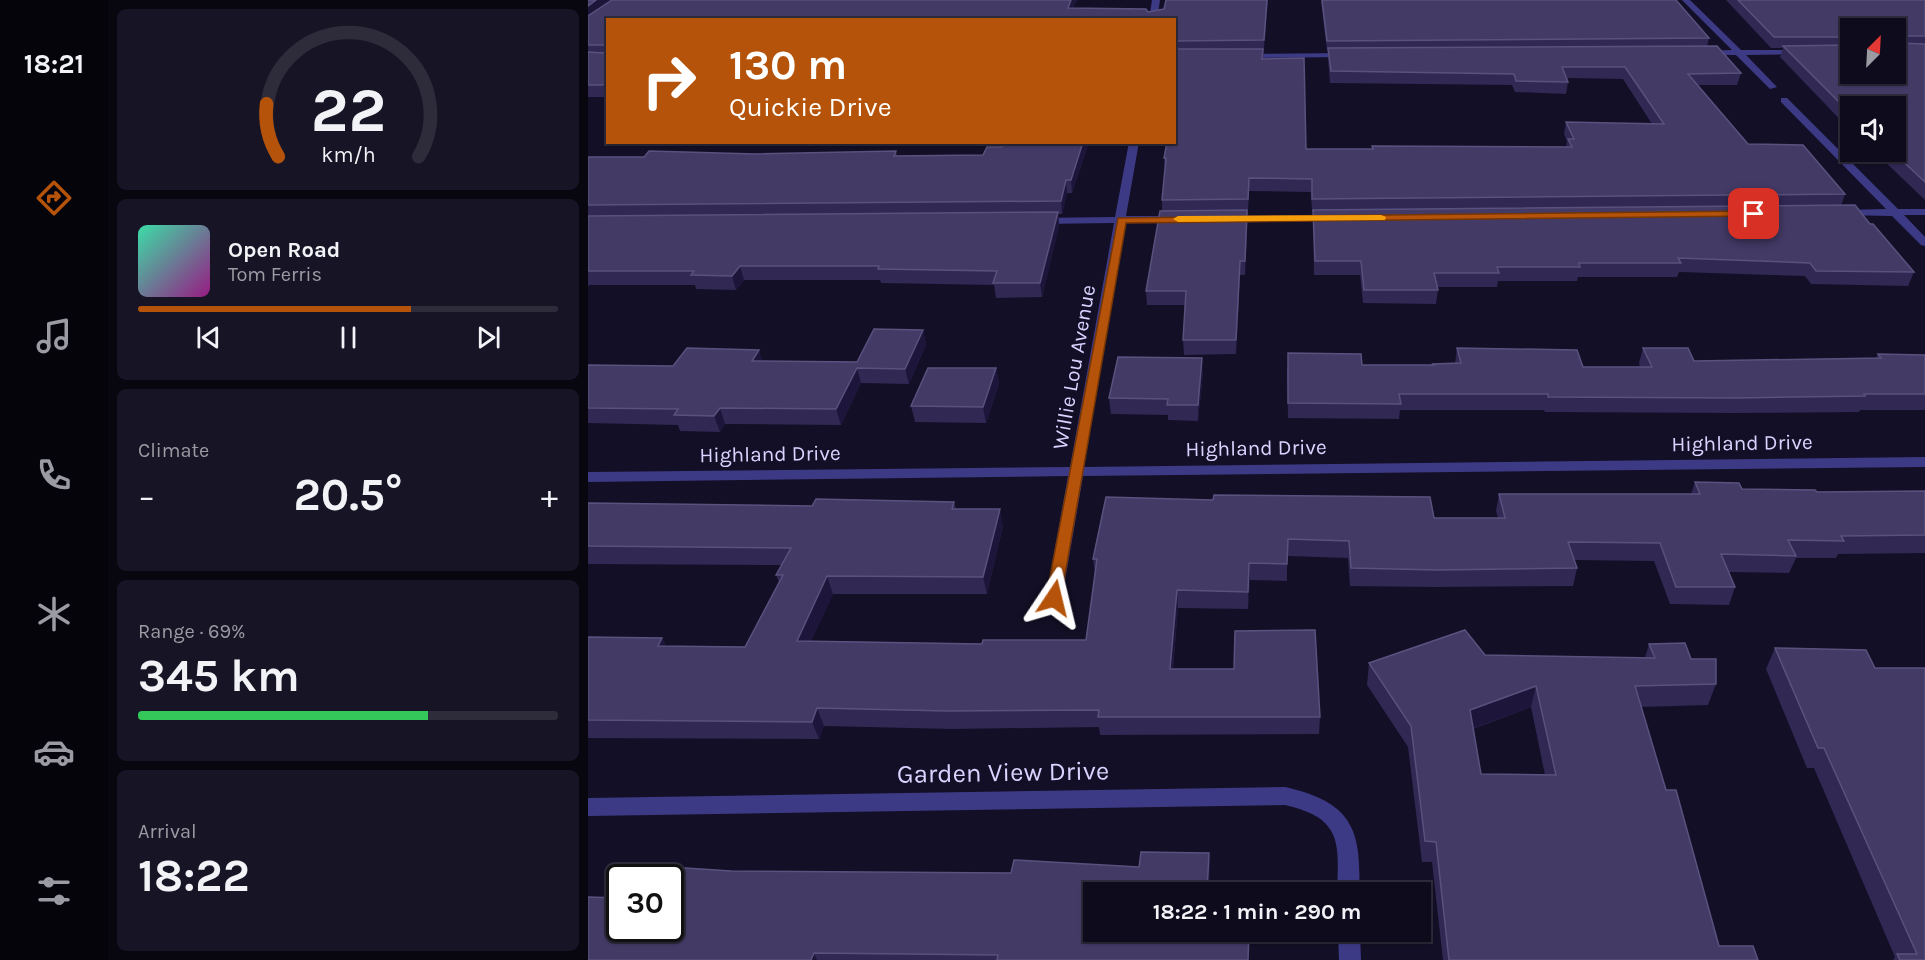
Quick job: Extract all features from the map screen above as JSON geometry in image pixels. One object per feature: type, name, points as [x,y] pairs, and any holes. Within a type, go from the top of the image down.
[{"type":"street","points":[[1153,18],[1156,0]]},
{"type":"street","points":[[1686,0],[1773,87]]},
{"type":"street","points":[[1693,53],[1806,52]]},
{"type":"street","points":[[1234,56],[1352,55]]},
{"type":"street","points":[[1784,100],[1925,243]]},
{"type":"street","name":"Willie Lou Avenue","points":[[1054,598],[1134,144]]},
{"type":"street","points":[[1835,213],[1925,212]]},
{"type":"street","points":[[1216,219],[1347,218]]},
{"type":"street","points":[[1026,221],[1193,219]]},
{"type":"street","name":"Highland Drive","points":[[588,477],[1925,462]]},
{"type":"street","name":"Garden View Drive","points":[[588,807],[1285,796],[1311,801],[1335,819],[1347,840],[1348,882]]},
{"type":"street","points":[[1349,942],[1350,960]]},
{"type":"building","points":[[588,0],[596,0],[588,6]]},
{"type":"building","points":[[612,0],[1071,0],[1068,8],[1146,9],[1148,12],[1164,9],[1166,0],[1267,0],[1264,40],[1176,41],[1176,18],[606,18],[606,47],[588,45],[588,16]]},
{"type":"building","points":[[1322,0],[1676,0],[1709,38],[1327,41]]},
{"type":"building","points":[[1738,0],[1925,0],[1925,36],[1906,36],[1906,18],[1840,18],[1840,37],[1774,37]]},
{"type":"building","points":[[1906,43],[1925,44],[1925,182],[1904,162],[1906,162],[1906,96],[1840,96],[1840,103],[1783,46],[1840,45],[1840,84],[1906,84]]},
{"type":"building","points":[[1717,46],[1741,73],[1688,74],[1748,144],[1803,145],[1845,194],[1312,199],[1312,179],[1249,178],[1248,199],[1162,200],[1167,144],[1176,144],[1176,49],[1263,49],[1262,59],[1304,58],[1306,149],[1373,149],[1372,146],[1572,147],[1568,139],[1574,139],[1566,122],[1664,124],[1625,67],[1562,67],[1568,82],[1516,81],[1514,74],[1331,71],[1328,48]]},
{"type":"building","points":[[606,47],[606,83],[588,85],[588,52],[604,53]]},
{"type":"building","points":[[1003,144],[1082,144],[1071,180],[1066,180],[1061,201],[588,205],[588,157],[644,157],[649,151],[755,154],[896,151],[894,156],[983,155],[987,147],[1002,147]]},
{"type":"building","points":[[1855,205],[1914,272],[1816,271],[1810,263],[1678,258],[1681,263],[1579,263],[1580,267],[1497,267],[1499,273],[1434,273],[1438,290],[1364,290],[1361,261],[1315,261],[1313,210]]},
{"type":"building","points":[[1247,210],[1245,261],[1240,261],[1236,340],[1183,340],[1186,291],[1146,291],[1160,211]]},
{"type":"building","points":[[1058,212],[1040,283],[993,283],[997,271],[878,269],[879,266],[740,266],[732,276],[691,275],[694,271],[588,271],[588,216]]},
{"type":"building","points":[[874,329],[923,330],[905,369],[857,368],[836,409],[720,408],[714,416],[674,415],[678,409],[588,408],[588,365],[673,366],[687,348],[759,350],[752,361],[857,362]]},
{"type":"building","points":[[1457,348],[1577,350],[1583,367],[1652,367],[1643,348],[1688,348],[1694,361],[1881,358],[1878,354],[1925,355],[1925,394],[1738,398],[1399,394],[1401,404],[1288,403],[1288,353],[1361,354],[1362,365],[1434,365],[1461,363]]},
{"type":"building","points":[[1118,357],[1202,358],[1198,405],[1167,405],[1168,399],[1109,398]]},
{"type":"building","points":[[928,368],[996,368],[983,407],[911,406]]},
{"type":"building","points":[[1695,482],[1739,483],[1742,489],[1815,490],[1817,492],[1925,491],[1925,535],[1841,536],[1844,541],[1788,540],[1796,556],[1721,554],[1735,587],[1676,587],[1660,543],[1568,542],[1577,568],[1437,570],[1351,568],[1349,541],[1288,539],[1287,564],[1249,563],[1248,592],[1177,590],[1170,669],[1234,669],[1235,631],[1315,630],[1320,717],[1098,717],[1099,710],[947,711],[817,708],[812,722],[588,720],[588,637],[662,638],[658,646],[745,647],[783,575],[776,575],[791,548],[588,546],[588,503],[812,506],[816,499],[954,502],[952,509],[1000,509],[983,577],[827,576],[797,641],[982,644],[983,640],[1086,640],[1097,559],[1093,559],[1106,497],[1213,500],[1214,495],[1430,497],[1434,518],[1505,518],[1499,494],[1700,494]]},
{"type":"building","points":[[1465,630],[1485,655],[1655,658],[1649,644],[1685,643],[1691,659],[1716,659],[1716,684],[1635,686],[1666,790],[1676,790],[1719,946],[1753,946],[1758,960],[1449,960],[1436,842],[1425,841],[1411,726],[1369,663]],"holes":[[[1536,686],[1556,775],[1481,774],[1470,710]]]},
{"type":"building","points":[[1775,648],[1866,650],[1875,668],[1925,668],[1925,960],[1900,960],[1897,954],[1917,954],[1824,748],[1818,748]]},
{"type":"building","points":[[1141,852],[1209,853],[1208,882],[1083,882],[1083,942],[1249,942],[1248,960],[997,960],[998,955],[814,953],[811,960],[588,960],[588,897],[606,898],[606,942],[684,942],[684,868],[731,871],[1011,873],[1014,860],[1139,867]]},
{"type":"slow traffic","points":[[1178,219],[1381,217]]},
{"type":"route","points":[[1054,598],[1121,220],[1754,214]]}]
